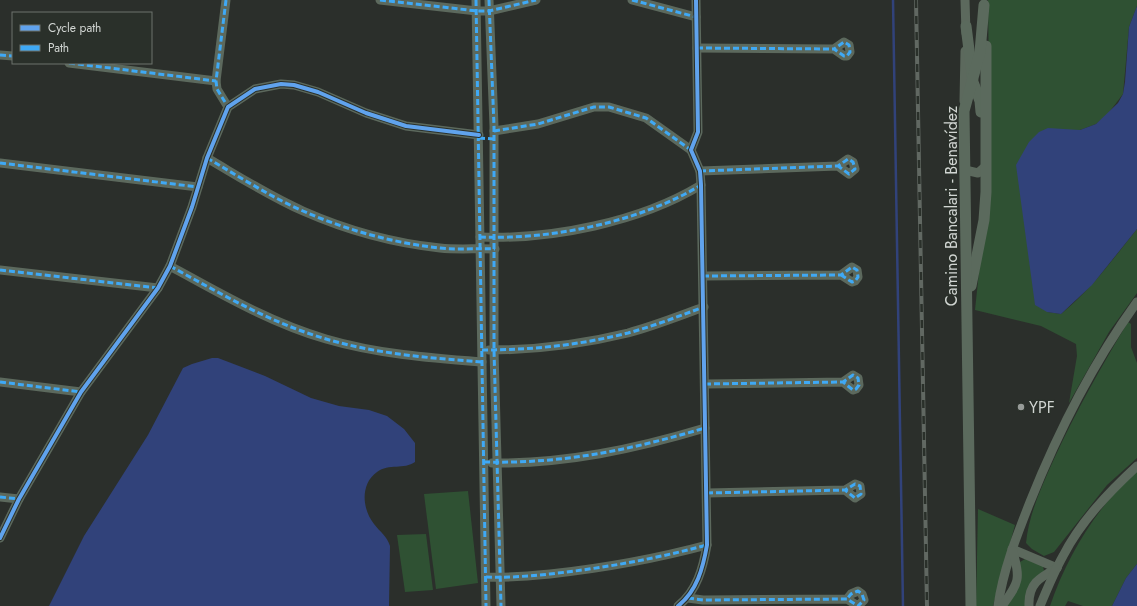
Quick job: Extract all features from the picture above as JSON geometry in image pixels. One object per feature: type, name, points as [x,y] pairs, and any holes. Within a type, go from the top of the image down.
[{"type":"main road","name":"Camino Bancalari - Benavídez","points":[[972,606],[964,111],[980,52],[984,3]]},
{"type":"main road","name":"Camino Bancalari - Benavídez","points":[[968,360],[972,277],[984,220],[987,87],[984,3]]},
{"type":"main road","points":[[966,26],[973,82],[981,104],[986,166]]},
{"type":"street","points":[[226,0],[216,81],[217,89],[228,107]]},
{"type":"street","points":[[380,0],[477,11],[490,10],[536,0]]},
{"type":"street","points":[[476,0],[486,606]]},
{"type":"street","points":[[489,0],[494,120],[494,350],[500,606]]},
{"type":"street","points":[[632,0],[696,17]]},
{"type":"street","points":[[691,150],[698,132],[696,0]]},
{"type":"street","points":[[964,111],[966,26],[965,0]]},
{"type":"street","points":[[697,48],[834,49]]},
{"type":"street","points":[[0,55],[12,56]]},
{"type":"street","points":[[77,64],[216,81]]},
{"type":"street","points":[[0,538],[19,499],[81,392],[158,288],[170,266],[207,158],[228,107],[241,96],[255,89],[281,84],[294,85],[318,92],[366,114],[406,126],[479,137],[494,135],[538,124],[594,107],[609,107],[646,118],[691,150],[700,171],[704,307],[707,545],[700,575],[688,598],[678,606]]},
{"type":"street","points":[[479,120],[494,120]]},
{"type":"street","points":[[207,158],[274,197],[304,211],[351,229],[418,245],[459,250],[495,249]]},
{"type":"street","points":[[0,163],[198,187]]},
{"type":"street","points":[[700,171],[838,166]]},
{"type":"street","points":[[964,170],[978,172],[986,166]]},
{"type":"street","points":[[480,237],[495,238],[537,235],[606,222],[660,204],[701,185]]},
{"type":"street","points":[[170,266],[251,310],[327,339],[371,350],[495,368]]},
{"type":"street","points":[[0,270],[158,288]]},
{"type":"street","points":[[703,276],[841,275]]},
{"type":"street","points":[[998,606],[1012,549],[1040,476],[1068,416],[1103,352],[1137,302]]},
{"type":"street","points":[[482,350],[536,349],[586,342],[629,333],[704,307]]},
{"type":"street","points":[[0,382],[81,392]]},
{"type":"street","points":[[705,384],[842,382]]},
{"type":"street","points":[[484,462],[497,463],[548,461],[590,456],[657,442],[705,428]]},
{"type":"street","points":[[1040,606],[1070,542],[1112,489],[1137,466]]},
{"type":"street","points":[[707,493],[845,490]]},
{"type":"street","points":[[0,497],[19,499]]},
{"type":"street","points":[[486,577],[500,578],[597,569],[655,559],[707,545]]},
{"type":"street","points":[[1012,549],[1057,568]]},
{"type":"street","points":[[1002,606],[1017,584],[1018,572],[1012,549]]},
{"type":"street","points":[[1029,606],[1029,595],[1033,586],[1042,576],[1057,568]]},
{"type":"street","points":[[688,598],[703,600],[847,599]]},
{"type":"green space","points":[[988,0],[1137,0],[1137,6],[1129,27],[1123,94],[1107,115],[1096,124],[1080,130],[1065,130],[1047,312],[1061,314],[1072,305],[1101,274],[1137,229],[1137,293],[1109,332],[1069,403],[1077,356],[1076,344],[1041,326],[975,310],[990,167]]},
{"type":"green space","points":[[1128,322],[1131,324],[1131,347],[1137,363],[1137,458],[1107,485],[1054,552],[1044,556],[1032,549],[1026,543],[1030,521],[1037,500],[1045,479],[1071,424]]},
{"type":"green space","points":[[1137,471],[1137,564],[1126,578],[1112,606],[1083,606],[1068,601],[1065,606],[1050,606],[1065,569],[1085,533],[1109,500]]},
{"type":"green space","points":[[468,491],[478,583],[436,589],[424,494]]},
{"type":"green space","points":[[978,509],[1015,525],[993,606],[976,606]]},
{"type":"green space","points":[[426,534],[433,590],[405,592],[397,535]]},
{"type":"green space","points":[[1025,559],[1043,566],[1044,571],[1028,606],[1005,606],[1020,562]]},
{"type":"water","points":[[1137,6],[1137,229],[1092,285],[1061,314],[1047,312],[1035,305],[1016,165],[1029,142],[1039,132],[1048,128],[1080,130],[1096,124],[1118,103],[1123,94],[1125,82],[1129,27]]},
{"type":"water","points":[[212,358],[218,358],[265,376],[311,398],[339,406],[369,410],[387,416],[404,429],[415,443],[415,462],[406,466],[382,469],[371,477],[365,490],[365,504],[370,518],[390,546],[389,606],[49,606],[84,536],[148,435],[183,368]]},
{"type":"water","points":[[1137,564],[1137,606],[1112,606],[1126,578]]},
{"type":"waterway","points":[[893,0],[903,606]]},
{"type":"railway","points":[[916,0],[927,606]]},
{"type":"marked path","points":[[226,0],[216,81],[217,89],[228,107]]},
{"type":"marked path","points":[[380,0],[477,11],[489,11],[536,0]]},
{"type":"marked path","points":[[476,0],[486,606]]},
{"type":"marked path","points":[[489,0],[494,126],[494,350],[501,606]]},
{"type":"marked path","points":[[632,0],[696,17]]},
{"type":"marked path","points":[[697,48],[834,49],[844,56],[847,56],[850,52],[849,45],[844,42],[834,49]]},
{"type":"marked path","points":[[0,55],[12,56]]},
{"type":"marked path","points":[[77,64],[216,81]]},
{"type":"marked path","points":[[494,131],[538,124],[594,107],[609,107],[646,118],[691,150]]},
{"type":"marked path","points":[[479,138],[494,139]]},
{"type":"marked path","points":[[207,158],[254,186],[290,205],[319,218],[353,230],[422,246],[447,249],[495,249]]},
{"type":"marked path","points":[[700,171],[838,166],[848,159],[853,162],[855,169],[849,174],[838,166]]},
{"type":"marked path","points":[[0,163],[198,187]]},
{"type":"marked path","points":[[480,237],[536,235],[565,232],[594,226],[623,219],[651,209],[677,198],[701,185]]},
{"type":"marked path","points":[[170,266],[266,316],[286,325],[326,339],[384,352],[482,362]]},
{"type":"marked path","points":[[703,276],[841,275],[852,267],[857,270],[858,277],[852,282],[841,275]]},
{"type":"marked path","points":[[0,270],[158,288]]},
{"type":"marked path","points":[[482,350],[538,348],[592,341],[638,330],[704,307]]},
{"type":"marked path","points":[[705,384],[843,382],[853,390],[859,385],[858,378],[853,375],[843,382]]},
{"type":"marked path","points":[[0,382],[81,392]]},
{"type":"marked path","points":[[484,462],[541,461],[596,454],[650,443],[705,428]]},
{"type":"marked path","points":[[707,493],[845,490],[855,484],[860,486],[861,494],[855,498],[845,490]]},
{"type":"marked path","points":[[0,497],[19,499]]},
{"type":"marked path","points":[[486,577],[526,576],[590,569],[649,559],[707,545]]},
{"type":"marked path","points":[[688,598],[703,600],[847,599],[858,606],[864,600],[862,594],[858,591],[851,594],[847,599]]},
{"type":"cycle path","points":[[678,606],[685,600],[698,578],[707,545],[701,185],[700,171],[691,150],[698,132],[696,0]]},
{"type":"cycle path","points":[[0,538],[19,499],[81,392],[158,288],[170,266],[192,207],[207,158],[228,107],[255,89],[281,84],[294,85],[318,92],[366,113],[406,126],[479,135]]},
{"type":"place","name":"YPF","points":[[1021,407]]}]
